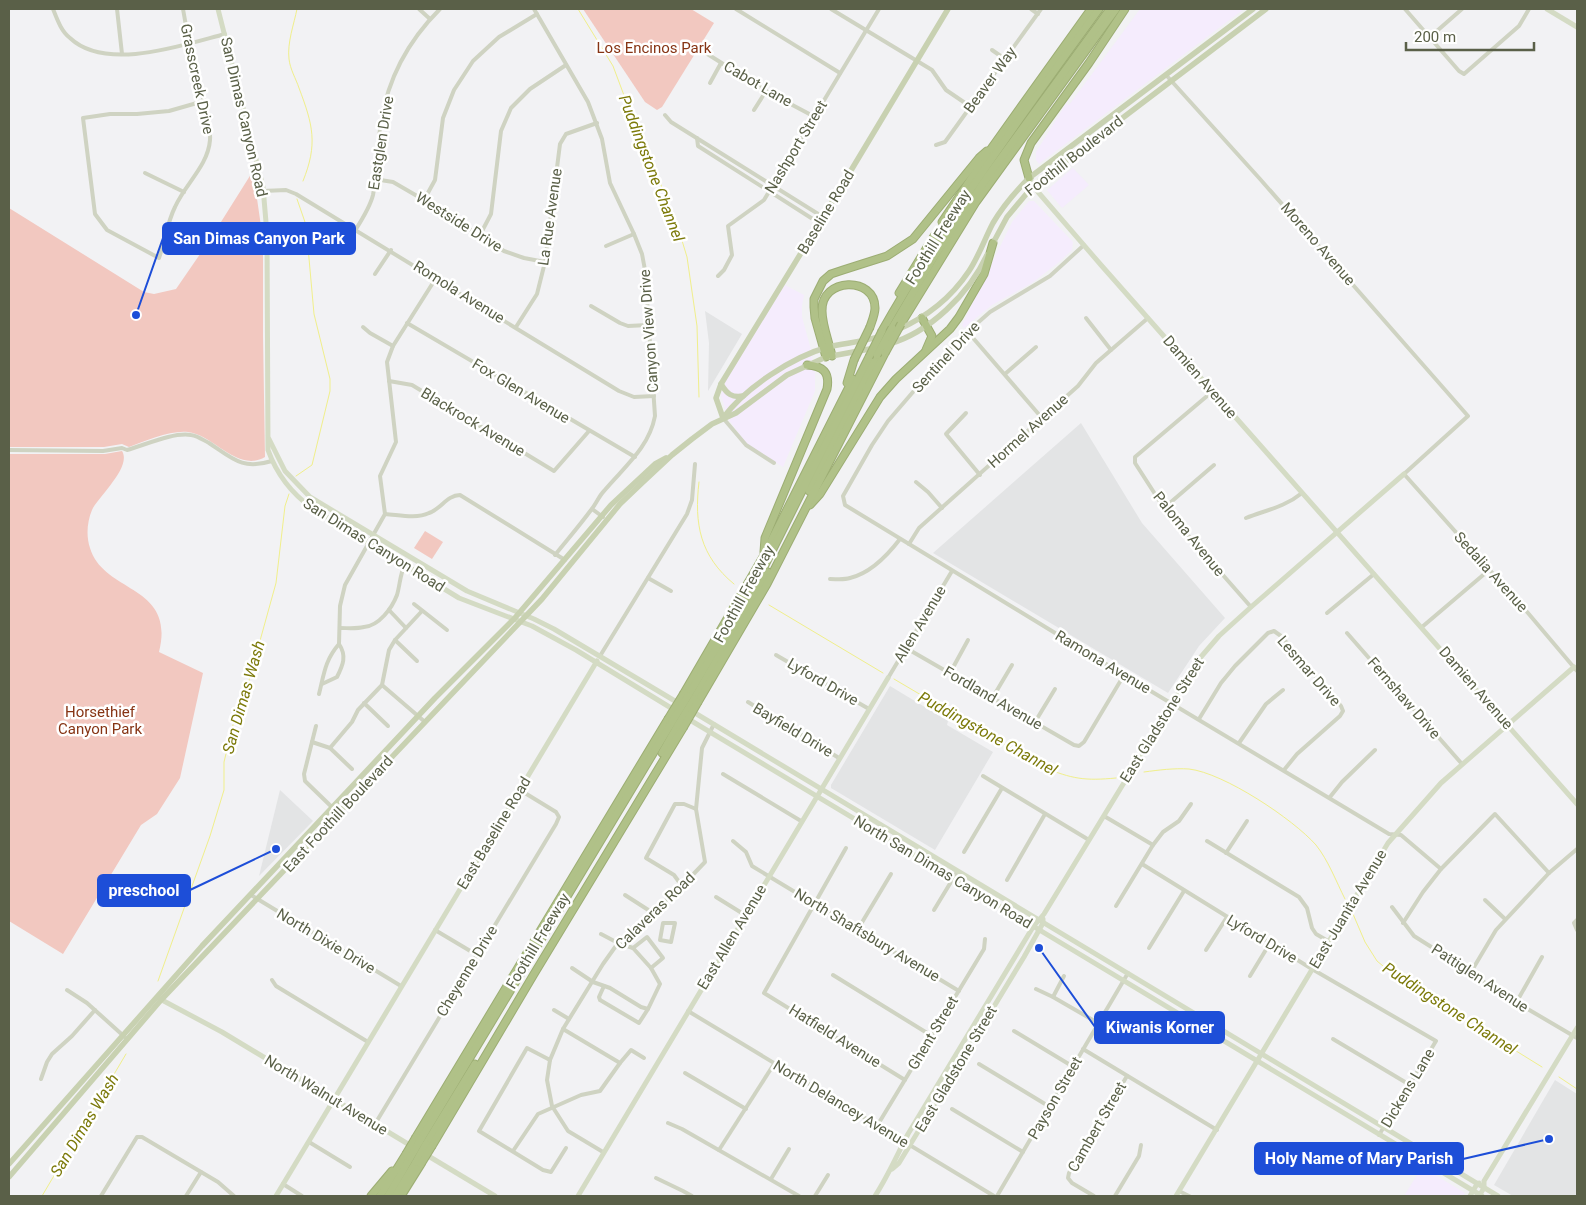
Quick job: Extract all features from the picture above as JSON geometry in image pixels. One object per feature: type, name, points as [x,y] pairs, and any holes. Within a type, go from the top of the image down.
[{"type":"highway","name":"Foothill Freeway","points":[[401,1196],[413,1159],[534,974],[652,778],[675,724],[691,697],[715,646],[763,557],[843,396],[866,358],[916,263],[961,192],[1091,9]]},
{"type":"highway","points":[[880,332],[950,218],[1099,9]]},
{"type":"highway","points":[[748,612],[877,355],[934,257],[987,176],[1110,9]]},
{"type":"highway","name":"Foothill Freeway","points":[[380,1196],[401,1162],[413,1159],[424,1142],[691,697],[731,642],[803,513],[901,324],[976,202],[1116,9]]},
{"type":"highway","points":[[1029,178],[1024,160],[1030,143],[1089,63],[1125,9]]},
{"type":"highway","points":[[827,348],[815,318],[814,307],[814,299],[823,281],[832,274],[887,256],[909,242],[921,231],[979,158],[993,146]]},
{"type":"highway","points":[[803,513],[820,494],[880,397],[896,378],[950,330],[974,294],[984,274],[993,242]]},
{"type":"highway","points":[[829,357],[822,310],[824,300],[834,288],[842,285],[851,284],[864,289],[871,295],[875,308],[870,327],[854,360],[843,396]]},
{"type":"highway","points":[[922,318],[932,336],[922,354]]},
{"type":"highway","points":[[734,613],[790,517],[866,358]]},
{"type":"highway","points":[[763,557],[766,538],[827,389],[828,378],[826,373],[820,367],[807,365]]},
{"type":"highway","points":[[388,1196],[413,1159]]},
{"type":"highway","points":[[395,1196],[413,1159]]},
{"type":"highway","points":[[407,1196],[413,1159]]},
{"type":"highway","points":[[371,1196],[381,1182],[401,1162]]},
{"type":"main road","name":"San Dimas Canyon Road","points":[[218,9],[263,187],[267,234],[268,437],[281,479],[302,500],[328,519],[459,598],[514,619]]},
{"type":"main road","name":"Baseline Road","points":[[723,418],[716,398],[721,384],[948,9]]},
{"type":"main road","name":"Foothill Boulevard","points":[[723,418],[733,405],[788,363],[827,348],[890,333],[922,318],[942,302],[962,281],[1008,199],[1029,178],[1253,9]]},
{"type":"main road","name":"Foothill Boulevard","points":[[723,418],[736,414],[786,375],[807,365],[829,357],[867,350],[893,342],[926,325],[948,308],[969,285],[985,260],[1007,217],[1033,186],[1266,9]]},
{"type":"main road","points":[[1547,9],[1577,27]]},
{"type":"main road","name":"Damien Avenue","points":[[1029,178],[1033,186],[1084,245],[1577,804]]},
{"type":"main road","points":[[721,384],[729,395],[744,396]]},
{"type":"main road","name":"East Foothill Boulevard","points":[[9,1164],[251,895],[418,716],[514,619],[604,518],[672,455],[712,424],[723,418]]},
{"type":"main road","name":"San Dimas Canyon Road","points":[[275,461],[310,497],[467,591],[519,613]]},
{"type":"main road","name":"East Gladstone Street","points":[[876,1196],[892,1169],[899,1163],[910,1146],[1039,930],[1044,914],[1193,668],[1208,648],[1250,607],[1404,474]]},
{"type":"main road","name":"East Foothill Boulevard","points":[[158,999],[257,899],[521,621],[561,577],[604,518]]},
{"type":"main road","name":"North San Dimas Canyon Road","points":[[519,613],[554,629],[600,656],[1498,1196]]},
{"type":"main road","name":"North San Dimas Canyon Road","points":[[514,619],[556,639],[1379,1135],[1471,1194],[1480,1196]]},
{"type":"main road","name":"East Baseline Road","points":[[276,1196],[600,656]]},
{"type":"main road","name":"East Juanita Avenue","points":[[1176,1196],[1388,843],[1429,795],[1462,764],[1576,669]]},
{"type":"main road","name":"East Allen Avenue","points":[[578,1196],[888,678]]},
{"type":"main road","name":"East Gladstone Street","points":[[892,1169],[893,1160],[1033,927],[1041,921]]},
{"type":"main road","name":"North Walnut Avenue","points":[[158,999],[222,1032],[495,1196]]},
{"type":"main road","points":[[1480,1196],[1484,1188],[1484,1181],[1575,1037],[1577,1028]]},
{"type":"main road","name":"East Foothill Boulevard","points":[[9,1177],[124,1037]]},
{"type":"main road","points":[[1471,1194],[1477,1184],[1484,1181]]},
{"type":"street","points":[[53,9],[68,37],[76,43],[107,55],[152,52],[225,34]]},
{"type":"street","points":[[117,9],[122,54]]},
{"type":"street","name":"Grasscreek Drive","points":[[183,9],[189,43],[204,101],[209,125],[210,141],[205,156],[176,204],[159,258],[107,230],[96,214],[83,118],[110,114],[169,111],[204,101]]},
{"type":"street","points":[[419,9],[430,19]]},
{"type":"street","name":"Eastglen Drive","points":[[356,229],[368,209],[373,194],[381,122],[392,82],[406,52],[430,19],[440,9]]},
{"type":"street","name":"Canyon View Drive","points":[[534,9],[588,102],[602,139],[610,183],[642,254],[646,270],[655,416],[653,426],[644,445],[635,458],[603,491],[592,509],[555,555]]},
{"type":"street","points":[[736,9],[840,74]]},
{"type":"street","points":[[831,9],[932,70],[946,90],[971,107]]},
{"type":"street","name":"Nashport Street","points":[[718,276],[724,270],[732,255],[728,226],[764,200],[879,9]]},
{"type":"street","points":[[1031,9],[1038,14]]},
{"type":"street","name":"Beaver Way","points":[[936,146],[945,142],[1041,9]]},
{"type":"street","points":[[1405,9],[1459,71],[1464,74],[1518,26],[1529,9]]},
{"type":"street","points":[[1430,37],[1462,9]]},
{"type":"street","points":[[424,200],[435,180],[443,118],[454,90],[473,61],[492,43],[537,14]]},
{"type":"street","name":"Cabot Lane","points":[[701,50],[766,91],[815,117]]},
{"type":"street","points":[[992,50],[1005,59]]},
{"type":"street","points":[[710,82],[721,63]]},
{"type":"street","points":[[480,235],[491,214],[501,131],[511,108],[530,89],[566,65]]},
{"type":"street","name":"Moreno Avenue","points":[[1166,75],[1468,416],[1404,474]]},
{"type":"street","points":[[754,110],[766,91]]},
{"type":"street","points":[[665,115],[671,122],[823,217]]},
{"type":"street","name":"La Rue Avenue","points":[[516,327],[537,294],[545,262],[560,144],[566,134],[597,123]]},
{"type":"street","points":[[697,138],[698,146],[820,223]]},
{"type":"street","points":[[145,173],[184,192]]},
{"type":"street","name":"Westside Drive","points":[[374,179],[393,182],[504,250],[524,258],[545,262]]},
{"type":"street","name":"Romola Avenue","points":[[263,192],[286,190],[296,194],[391,250],[626,395],[654,396]]},
{"type":"street","points":[[606,246],[634,234]]},
{"type":"street","name":"Sentinel Drive","points":[[843,501],[845,490],[888,421],[968,331],[990,312],[1050,276],[1084,245]]},
{"type":"street","points":[[375,274],[391,250]]},
{"type":"street","points":[[322,684],[337,677],[343,664],[344,656],[340,644],[340,606],[344,585],[385,514],[380,476],[396,442],[387,362],[392,346],[436,278]]},
{"type":"street","points":[[591,306],[628,326],[648,325]]},
{"type":"street","points":[[1086,318],[1111,350]]},
{"type":"street","name":"Hormel Avenue","points":[[908,544],[919,528],[1078,386],[1096,363],[1148,318]]},
{"type":"street","name":"Fox Glen Avenue","points":[[407,322],[635,458]]},
{"type":"street","points":[[363,327],[392,346]]},
{"type":"street","points":[[968,331],[1042,418]]},
{"type":"street","points":[[1005,374],[1036,347]]},
{"type":"street","name":"Blackrock Avenue","points":[[390,381],[412,385],[554,471],[589,431]]},
{"type":"street","name":"Paloma Avenue","points":[[1213,391],[1135,457],[1135,463],[1164,508],[1250,607]]},
{"type":"street","points":[[966,413],[946,434],[980,474]]},
{"type":"street","points":[[723,418],[746,445],[774,463]]},
{"type":"street","points":[[9,450],[104,451],[122,448],[127,450],[184,435],[200,438],[247,466],[275,461]]},
{"type":"street","name":"East Baseline Road","points":[[600,656],[690,507],[695,464]]},
{"type":"street","points":[[1164,508],[1214,465]]},
{"type":"street","name":"Sedalia Avenue","points":[[1404,474],[1576,669]]},
{"type":"street","points":[[916,482],[942,508]]},
{"type":"street","points":[[1246,518],[1283,506],[1302,493]]},
{"type":"street","points":[[385,514],[414,517],[429,514],[452,496],[464,496],[485,512],[515,531],[533,539],[565,560]]},
{"type":"street","name":"Ramona Avenue","points":[[843,501],[848,508],[1172,704],[1389,834],[1401,836],[1441,869]]},
{"type":"street","points":[[592,509],[604,518]]},
{"type":"street","points":[[830,579],[850,578],[864,572],[888,555],[900,539]]},
{"type":"street","points":[[340,628],[365,628],[375,624],[388,610],[396,595],[405,564]]},
{"type":"street","points":[[1422,627],[1489,570]]},
{"type":"street","name":"Allen Avenue","points":[[888,678],[952,571]]},
{"type":"street","points":[[1326,613],[1374,574]]},
{"type":"street","points":[[648,578],[671,591]]},
{"type":"street","points":[[414,604],[447,630]]},
{"type":"street","points":[[388,610],[406,628]]},
{"type":"street","points":[[330,748],[352,722],[358,710],[382,685],[390,650],[395,640],[422,611]]},
{"type":"street","name":"Lesmar Drive","points":[[1199,719],[1221,683],[1235,666],[1268,633],[1274,631],[1287,643],[1341,706],[1343,711],[1340,716],[1297,754],[1284,770]]},
{"type":"street","name":"Fernshaw Drive","points":[[1347,633],[1462,764]]},
{"type":"street","points":[[395,640],[417,661]]},
{"type":"street","points":[[950,673],[968,640]]},
{"type":"street","points":[[319,694],[327,662],[331,653],[340,644]]},
{"type":"street","name":"Fordland Avenue","points":[[906,648],[1074,745],[1079,746],[1084,742],[1124,675]]},
{"type":"street","name":"Lyford Drive","points":[[776,655],[869,709]]},
{"type":"street","points":[[993,697],[1012,665]]},
{"type":"street","points":[[382,685],[425,722]]},
{"type":"street","points":[[1035,722],[1055,689]]},
{"type":"street","points":[[1239,743],[1266,704],[1282,690]]},
{"type":"street","name":"Bayfield Drive","points":[[748,702],[839,758]]},
{"type":"street","points":[[364,703],[388,726]]},
{"type":"street","name":"Calaveras Road","points":[[603,1152],[568,1131],[552,1106],[547,1080],[550,1060],[563,1029],[603,964],[618,944],[682,886],[705,862],[696,809],[702,748],[714,724]]},
{"type":"street","points":[[316,726],[304,774],[305,781],[338,813]]},
{"type":"street","points":[[312,742],[330,748],[352,769]]},
{"type":"street","points":[[1330,797],[1342,782],[1375,750]]},
{"type":"street","points":[[723,774],[802,821]]},
{"type":"street","points":[[983,776],[1089,840]]},
{"type":"street","points":[[964,852],[1002,788]]},
{"type":"street","name":"Cheyenne Drive","points":[[375,1124],[556,824],[559,817],[556,812],[520,790]]},
{"type":"street","points":[[682,886],[674,875],[646,858],[675,804],[684,804],[696,809]]},
{"type":"street","points":[[1116,906],[1153,845],[1163,832],[1178,821],[1191,804]]},
{"type":"street","points":[[1007,880],[1045,814]]},
{"type":"street","points":[[1403,923],[1441,869],[1496,814],[1549,873]]},
{"type":"street","points":[[1104,816],[1153,845]]},
{"type":"street","points":[[1226,853],[1247,821]]},
{"type":"street","name":"North Shaftsbury Avenue","points":[[732,841],[746,852],[752,866],[768,877],[959,991]]},
{"type":"street","points":[[1207,841],[1299,897],[1307,908],[1312,928],[1316,934],[1328,941]]},
{"type":"street","points":[[816,904],[846,848]]},
{"type":"street","points":[[1472,972],[1496,930],[1549,873],[1577,849]]},
{"type":"street","name":"Lyford Drive","points":[[1142,864],[1226,917],[1436,1042]]},
{"type":"street","points":[[934,910],[957,872]]},
{"type":"street","points":[[858,929],[892,874]]},
{"type":"street","points":[[1149,948],[1184,891]]},
{"type":"street","name":"North Dixie Drive","points":[[251,895],[402,986]]},
{"type":"street","points":[[625,895],[653,913]]},
{"type":"street","points":[[716,897],[745,915]]},
{"type":"street","points":[[1486,900],[1505,920]]},
{"type":"street","name":"Hatfield Avenue","points":[[816,904],[764,992],[905,1080]]},
{"type":"street","name":"Pattiglen Avenue","points":[[1392,906],[1414,936],[1472,972],[1492,988],[1575,1037]]},
{"type":"street","points":[[1206,950],[1226,917]]},
{"type":"street","points":[[1577,920],[1574,923],[1577,930]]},
{"type":"street","points":[[655,950],[660,940],[663,923],[675,923],[671,942],[660,940]]},
{"type":"street","points":[[435,930],[477,955]]},
{"type":"street","points":[[601,934],[618,944],[633,948],[651,968],[660,984],[639,1023],[600,1000],[598,997],[604,986]]},
{"type":"street","points":[[633,948],[647,937],[655,950],[663,958],[651,968]]},
{"type":"street","name":"Ghent Street","points":[[877,1126],[984,949],[985,939]]},
{"type":"street","points":[[1250,976],[1270,942]]},
{"type":"street","points":[[1516,1003],[1542,957]]},
{"type":"street","points":[[572,968],[592,982],[604,986],[648,1009]]},
{"type":"street","name":"Payson Street","points":[[996,1196],[1128,973]]},
{"type":"street","points":[[833,975],[932,1036]]},
{"type":"street","points":[[1053,996],[1064,976]]},
{"type":"street","points":[[272,980],[276,986],[368,1042]]},
{"type":"street","points":[[1036,989],[1053,996],[1098,1024]]},
{"type":"street","points":[[67,990],[95,1010],[124,1037]]},
{"type":"street","points":[[41,1079],[52,1054],[72,1036],[95,1010]]},
{"type":"street","points":[[554,1010],[569,1019]]},
{"type":"street","name":"North Delancey Avenue","points":[[688,1011],[996,1196]]},
{"type":"street","points":[[563,1029],[620,1063]]},
{"type":"street","points":[[1014,1031],[1072,1066]]},
{"type":"street","points":[[1333,1039],[1410,1085]]},
{"type":"street","name":"Dickens Lane","points":[[1379,1135],[1436,1042]]},
{"type":"street","points":[[550,1060],[527,1048],[479,1130],[543,1170],[551,1172],[566,1148]]},
{"type":"street","points":[[1083,1049],[1217,1130]]},
{"type":"street","points":[[513,1151],[538,1114],[552,1106],[600,1092],[631,1050],[644,1058]]},
{"type":"street","points":[[719,1150],[774,1064]]},
{"type":"street","points":[[979,1064],[1050,1107]]},
{"type":"street","points":[[685,1073],[746,1109]]},
{"type":"street","name":"Cambert Street","points":[[1094,1196],[1072,1183],[1068,1178],[1069,1172],[1127,1076]]},
{"type":"street","points":[[952,1109],[1023,1152]]},
{"type":"street","points":[[668,1123],[682,1129],[799,1196]]},
{"type":"street","points":[[101,1196],[137,1137],[142,1137],[218,1182],[234,1196]]},
{"type":"street","points":[[309,1142],[350,1167]]},
{"type":"street","points":[[1115,1196],[1139,1156],[1141,1144]]},
{"type":"street","points":[[771,1179],[789,1149]]},
{"type":"street","points":[[186,1196],[201,1172]]},
{"type":"street","points":[[815,1196],[828,1175]]},
{"type":"street","points":[[656,1178],[684,1190],[692,1196]]},
{"type":"street","points":[[283,1184],[302,1196]]},
{"type":"street","points":[[1180,1191],[1189,1196]]},
{"type":"shaded area","points":[[1140,9],[1244,9],[1039,164],[1036,160],[1036,152],[1066,104],[1069,105]]},
{"type":"shaded area","points":[[1073,168],[1089,185],[1062,208],[1047,190]]},
{"type":"shaded area","points":[[1029,201],[1034,201],[1073,242],[1072,250],[1032,283],[992,305],[964,328],[962,325],[1012,222]]},
{"type":"shaded area","points":[[785,285],[804,295],[802,317],[815,374],[815,391],[783,467],[747,444],[728,419],[721,395],[728,375]]},
{"type":"shaded area","points":[[705,311],[742,334],[708,391],[709,343]]},
{"type":"shaded area","points":[[1081,423],[1142,523],[1225,618],[1199,646],[1168,693],[933,553]]},
{"type":"shaded area","points":[[890,686],[948,721],[947,725],[993,752],[935,850],[831,788],[831,785]]},
{"type":"shaded area","points":[[280,790],[313,821],[259,876]]},
{"type":"shaded area","points":[[1555,1080],[1577,1094],[1577,1196],[1513,1196],[1494,1185]]},
{"type":"shaded area","points":[[1422,1167],[1465,1193],[1463,1196],[1404,1196]]},
{"type":"green space","name":"Los Encinos Park","points":[[583,9],[691,9],[714,23],[662,107],[657,110],[645,102]]},
{"type":"green space","points":[[253,171],[263,240],[265,457],[255,461],[245,460],[226,452],[207,439],[188,432],[166,434],[129,447],[122,444],[104,447],[9,447],[9,208],[144,292],[154,294],[176,289]]},
{"type":"green space","name":"Horsethief Canyon Park","points":[[122,451],[124,458],[119,473],[90,515],[88,534],[90,548],[98,563],[109,574],[148,601],[157,614],[161,630],[159,652],[203,673],[180,778],[157,814],[141,825],[63,954],[9,921],[9,454],[105,454]]},
{"type":"green space","points":[[425,531],[443,542],[432,559],[414,548]]},
{"type":"waterway","name":"San Dimas Wash","points":[[297,9],[290,40],[289,59],[308,113],[312,134],[311,156],[303,181]]},
{"type":"waterway","name":"Puddingstone Channel","points":[[578,9],[613,66],[680,234],[687,257],[697,326],[699,397]]},
{"type":"waterway","name":"San Dimas Wash","points":[[296,476],[312,465],[330,391],[330,379],[314,314],[306,225],[297,199]]},
{"type":"waterway","name":"Puddingstone Channel","points":[[699,482],[698,512],[702,538],[713,562],[734,584]]},
{"type":"waterway","name":"San Dimas Wash","points":[[158,981],[210,836],[224,790],[224,762],[233,725],[248,684],[276,583],[285,506],[289,494]]},
{"type":"waterway","name":"Puddingstone Channel","points":[[769,605],[883,673]]},
{"type":"waterway","name":"Puddingstone Channel","points":[[894,679],[1043,767],[1079,778],[1116,778]]},
{"type":"waterway","name":"Puddingstone Channel","points":[[1144,772],[1166,769],[1189,769],[1204,772],[1257,799],[1291,823],[1316,845],[1328,864],[1345,899]]},
{"type":"waterway","name":"Puddingstone Channel","points":[[1353,914],[1365,942],[1377,961],[1395,976],[1542,1067]]},
{"type":"waterway","name":"San Dimas Wash","points":[[42,1196],[126,1054]]},
{"type":"waterway","name":"Puddingstone Channel","points":[[1559,1077],[1577,1089]]},
{"type":"place","name":"San Dimas Canyon Park","points":[[136,315]]},
{"type":"place","name":"preschool","points":[[276,849]]},
{"type":"place","name":"Kiwanis Korner","points":[[1039,948]]},
{"type":"place","name":"Holy Name of Mary Parish","points":[[1549,1139]]}]
